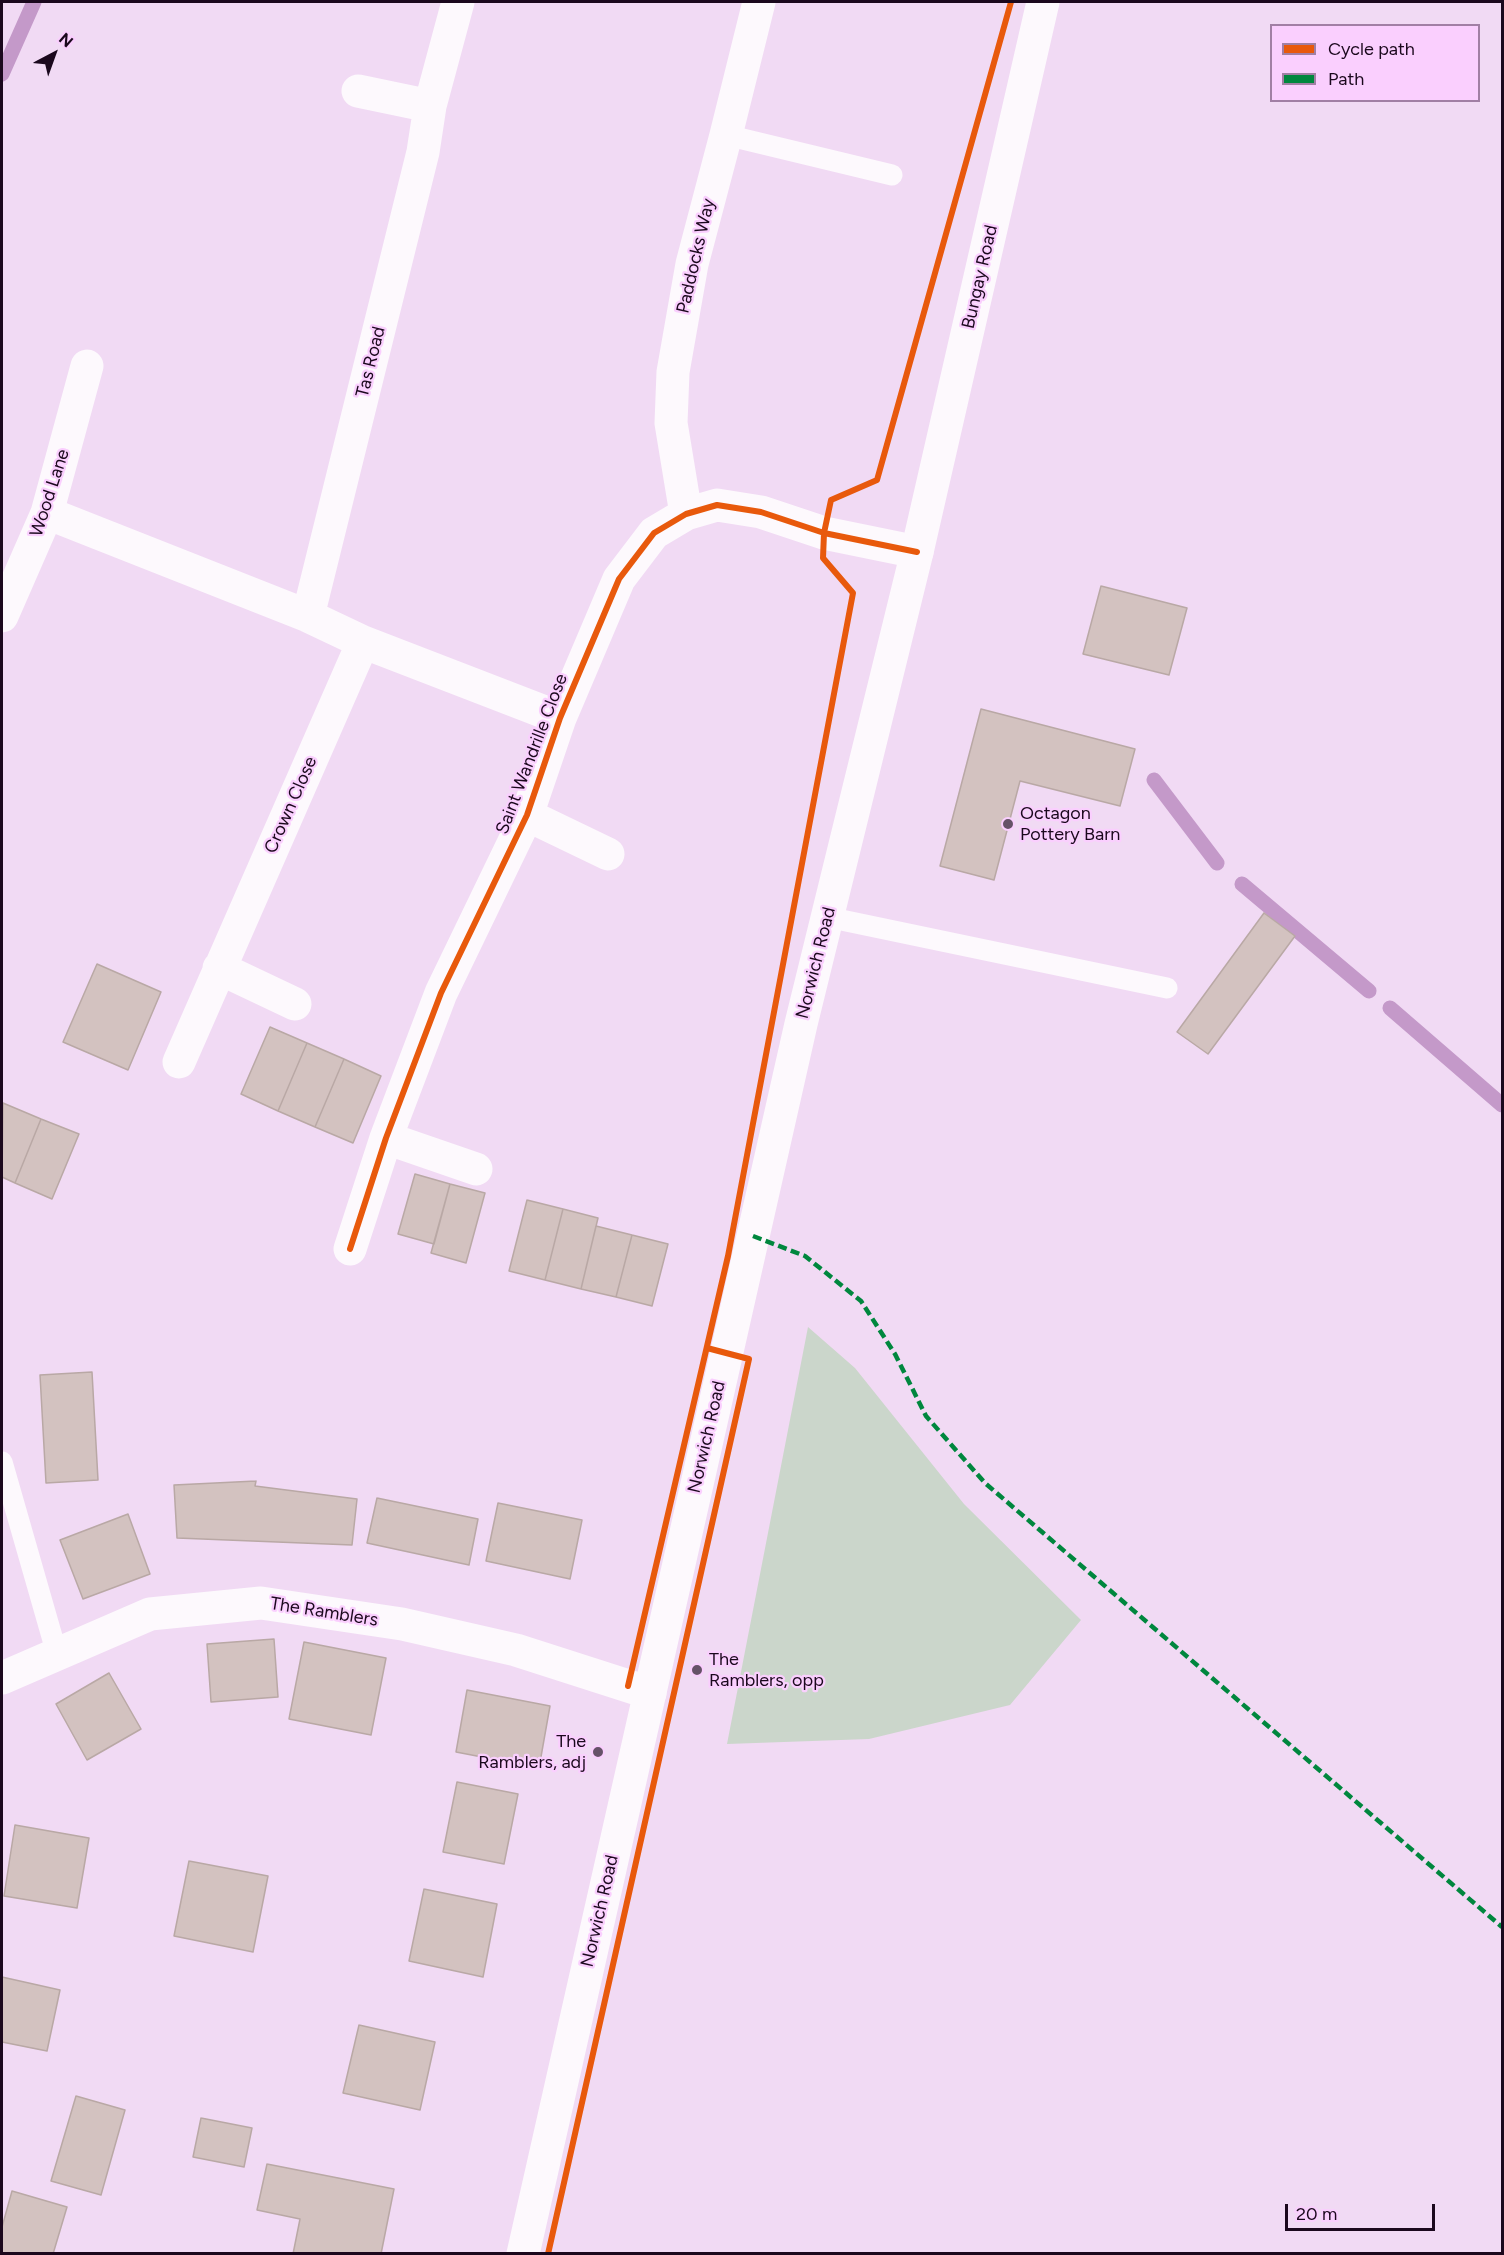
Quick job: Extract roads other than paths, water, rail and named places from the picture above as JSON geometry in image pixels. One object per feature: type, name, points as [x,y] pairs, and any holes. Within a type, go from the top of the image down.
[{"type":"street","name":"Tas Road","points":[[308,616],[423,152],[430,106],[458,2]]},
{"type":"street","name":"Paddocks Way","points":[[687,514],[671,423],[673,372],[692,264],[759,2]]},
{"type":"street","name":"Bungay Road","points":[[917,552],[1043,2]]},
{"type":"street","points":[[358,91],[430,106]]},
{"type":"street","name":"Wood Lane","points":[[2,616],[47,513],[87,366]]},
{"type":"street","name":"Saint Wandrille Close","points":[[350,1249],[386,1138],[441,993],[527,815],[560,718],[619,579],[654,533],[687,514],[717,505],[761,512],[824,533],[917,552]]},
{"type":"street","points":[[47,513],[308,616],[363,642],[560,718]]},
{"type":"street","name":"Norwich Road","points":[[523,2253],[801,1023],[917,552]]},
{"type":"street","name":"Crown Close","points":[[179,1062],[363,642]]},
{"type":"street","name":"Saint Wandrille Close","points":[[527,815],[608,854]]},
{"type":"street","points":[[219,968],[295,1004]]},
{"type":"street","points":[[386,1138],[476,1168]]},
{"type":"street","name":"The Ramblers","points":[[2,1678],[150,1614],[261,1603],[413,1627],[516,1650],[650,1693]]},
{"type":"lane","points":[[726,135],[892,175]]},
{"type":"lane","points":[[827,917],[1167,988]]},
{"type":"lane","points":[[2,1462],[57,1654]]},
{"type":"waterway","points":[[2,74],[34,2]]},
{"type":"waterway","points":[[1154,780],[1217,863]]},
{"type":"waterway","points":[[1242,884],[1369,991]]},
{"type":"waterway","points":[[1390,1008],[1502,1105]]},
{"type":"place","name":"Octagon Pottery Barn","points":[[1008,824]]},
{"type":"place","name":"The Ramblers, opp","points":[[697,1670]]},
{"type":"place","name":"The Ramblers, adj","points":[[598,1752]]}]
